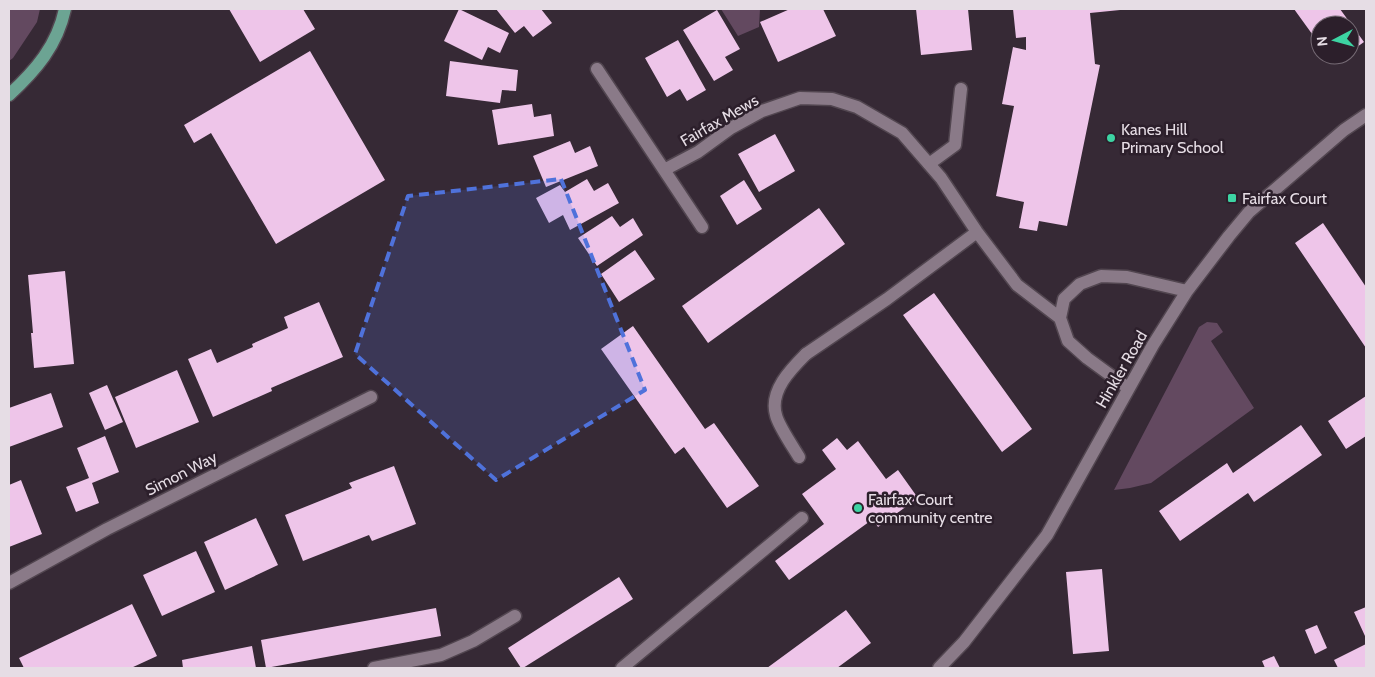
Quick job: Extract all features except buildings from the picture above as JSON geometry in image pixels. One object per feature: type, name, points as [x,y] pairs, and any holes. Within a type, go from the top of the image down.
[{"type":"main road","points":[[9,95],[32,73],[51,47],[64,18],[65,9]]},
{"type":"street","points":[[597,69],[702,227]]},
{"type":"street","points":[[961,89],[955,145],[929,164],[1017,285],[1060,318]]},
{"type":"street","name":"Fairfax Mews","points":[[664,170],[698,152],[731,128],[762,111],[800,98],[832,99],[857,107],[902,133],[929,164]]},
{"type":"street","name":"Hinkler Road","points":[[939,668],[964,642],[1047,535],[1128,388],[1187,291],[1249,212],[1344,130],[1366,115]]},
{"type":"street","points":[[799,457],[776,415],[776,394],[792,368],[806,354],[887,299],[977,232]]},
{"type":"street","points":[[1128,388],[1087,358],[1068,340],[1060,318],[1064,299],[1080,284],[1101,276],[1127,277],[1187,291]]},
{"type":"street","name":"Simon Way","points":[[9,583],[107,529],[371,397]]},
{"type":"street","points":[[622,668],[802,518]]},
{"type":"street","points":[[374,668],[441,655],[473,641],[515,616]]},
{"type":"highlighted area","points":[[561,179],[645,390],[496,480],[355,354],[408,196]]},
{"type":"shaded area","points":[[9,9],[40,9],[37,22],[9,61]]},
{"type":"shaded area","points":[[721,9],[760,9],[759,27],[738,36]]},
{"type":"shaded area","points":[[1207,322],[1217,323],[1223,332],[1211,341],[1254,408],[1151,483],[1114,490],[1199,327]]},
{"type":"place","name":"Kanes Hill Primary School","points":[[1111,138]]},
{"type":"place","name":"Fairfax Court","points":[[1232,198]]},
{"type":"place","name":"Fairfax Court community centre","points":[[858,508]]}]
